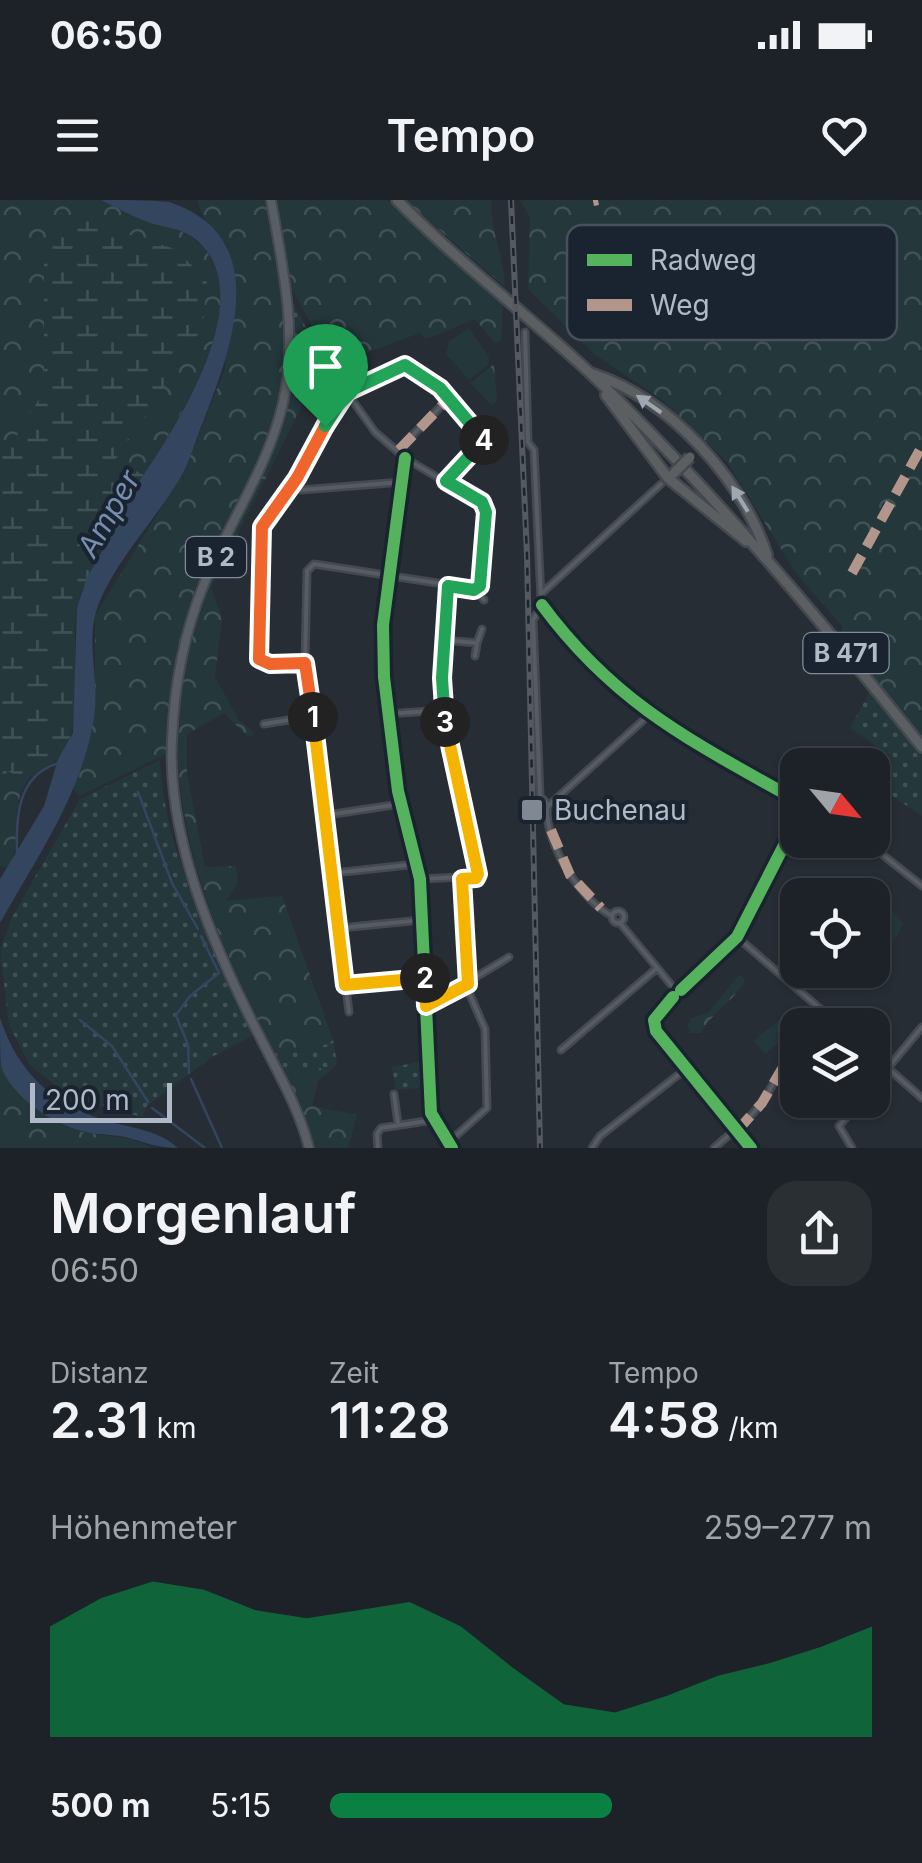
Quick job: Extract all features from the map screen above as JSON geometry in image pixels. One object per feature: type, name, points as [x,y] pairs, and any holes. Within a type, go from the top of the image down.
[{"type":"highway","name":"B 471","points":[[398,200],[594,377],[758,548],[922,747]]},
{"type":"highway","points":[[594,377],[647,402],[681,430],[693,453],[727,480],[754,522],[768,560]]},
{"type":"highway","points":[[594,377],[667,478],[758,548]]},
{"type":"highway","points":[[667,478],[693,453]]},
{"type":"main road","name":"B 2","points":[[271,200],[286,282],[290,344],[284,400],[274,435],[203,586],[188,633],[174,714],[173,777],[190,861],[258,1034],[285,1083],[308,1148]]},
{"type":"street","points":[[525,332],[528,442],[534,450],[542,593],[542,605],[533,620],[540,796],[548,804],[551,830],[570,875],[600,908],[620,923],[673,988],[681,990]]},
{"type":"street","points":[[290,344],[316,349],[370,428],[405,458],[486,509],[481,582],[476,589]]},
{"type":"street","points":[[305,663],[265,663],[258,655],[262,529],[347,392],[405,365],[418,370],[449,398],[484,440],[446,481]]},
{"type":"street","points":[[399,450],[449,398]]},
{"type":"street","points":[[405,458],[382,640],[387,714],[400,804],[420,879],[433,1120],[450,1145],[488,1108],[484,1024],[468,984],[462,879]]},
{"type":"street","points":[[542,593],[667,478]]},
{"type":"street","points":[[292,486],[300,490],[402,482]]},
{"type":"street","points":[[349,1012],[305,663],[310,566],[476,589],[484,600]]},
{"type":"street","points":[[420,879],[476,878],[444,710],[443,640],[448,586]]},
{"type":"street","points":[[542,605],[610,684],[649,715],[780,791]]},
{"type":"street","points":[[476,656],[482,629]]},
{"type":"street","points":[[443,640],[477,643]]},
{"type":"street","points":[[387,714],[444,710]]},
{"type":"street","points":[[548,804],[649,715]]},
{"type":"street","points":[[264,724],[313,716]]},
{"type":"street","points":[[327,815],[400,804]]},
{"type":"street","points":[[673,996],[680,996],[681,990],[737,937],[780,853]]},
{"type":"street","points":[[887,858],[922,886]]},
{"type":"street","points":[[334,873],[418,864]]},
{"type":"street","points":[[612,916],[617,911],[627,915],[620,923]]},
{"type":"street","points":[[340,928],[422,920]]},
{"type":"street","points":[[737,937],[818,1008]]},
{"type":"street","points":[[426,1006],[510,957]]},
{"type":"street","points":[[561,1050],[656,968]]},
{"type":"street","points":[[345,985],[425,975]]},
{"type":"street","points":[[673,988],[673,996],[656,1016],[656,1030],[751,1148]]},
{"type":"street","points":[[890,1068],[922,1027]]},
{"type":"street","points":[[592,1148],[600,1136],[687,1068]]},
{"type":"street","points":[[890,1070],[922,1098]]},
{"type":"street","points":[[714,1148],[762,1103],[780,1072]]},
{"type":"street","points":[[394,1094],[398,1124]]},
{"type":"street","points":[[845,1118],[838,1126],[852,1148]]},
{"type":"street","points":[[378,1148],[378,1130],[433,1120]]},
{"type":"green space","points":[[0,200],[99,200],[192,237],[214,265],[220,294],[217,326],[207,359],[193,392],[144,475],[115,460],[202,334],[44,258],[44,391],[15,439],[0,441]]},
{"type":"green space","points":[[197,200],[267,200],[285,319],[282,390],[267,441],[208,563],[191,608],[177,669],[168,753],[79,796],[73,789],[95,709],[95,616],[185,469],[225,369],[228,247],[203,217]]},
{"type":"green space","points":[[277,200],[387,200],[421,234],[503,301],[501,341],[495,343],[475,319],[426,339],[420,333],[333,365],[291,287]]},
{"type":"green space","points":[[405,200],[491,200],[505,287]]},
{"type":"green space","points":[[520,200],[922,200],[922,740],[839,636],[843,627],[796,573],[727,462],[661,399],[580,340],[897,340],[897,225],[567,225],[567,327],[528,289],[530,217]]},
{"type":"green space","points":[[60,213],[175,249],[207,280],[202,334],[115,460],[144,475],[97,557],[78,605],[76,706],[68,743],[56,760],[28,780],[7,771],[0,795],[0,441],[15,439],[44,391],[44,258]]},
{"type":"green space","points":[[291,297],[313,342],[295,340]]},
{"type":"green space","points":[[469,328],[489,357],[488,365],[469,380],[446,354],[449,341]]},
{"type":"green space","points":[[311,351],[310,359],[317,357],[323,364],[211,587],[222,619],[215,677],[239,720],[255,734],[248,737],[224,713],[187,734],[187,773],[205,867],[236,866],[238,883],[226,901],[282,896],[334,1043],[272,1053],[231,963],[198,870],[179,778],[177,732],[190,638],[205,589],[270,449],[290,390],[296,357]]},
{"type":"green space","points":[[494,364],[497,401],[492,405],[470,383]]},
{"type":"green space","points":[[870,691],[922,755],[922,816],[890,794],[890,748],[879,748],[850,728]]},
{"type":"green space","points":[[160,760],[171,832],[182,867],[256,1034],[212,1057],[147,1106],[142,1117],[72,1099],[29,1064],[9,1025],[0,952],[11,919],[80,799]]},
{"type":"green space","points":[[7,771],[28,780],[19,801],[9,868],[0,866],[0,795]]},
{"type":"green space","points":[[890,911],[903,923],[890,942]]},
{"type":"green space","points":[[739,975],[745,979],[738,991],[701,1033],[690,1033],[687,1025],[692,1018],[708,1013]]},
{"type":"green space","points":[[780,1019],[780,1042],[765,1054],[754,1041]]},
{"type":"green space","points":[[334,1043],[337,1065],[284,1075],[272,1053]]},
{"type":"green space","points":[[425,1061],[426,1087],[396,1090],[392,1067]]},
{"type":"green space","points":[[0,1064],[24,1097],[58,1122],[152,1148],[0,1148]]},
{"type":"green space","points":[[337,1065],[318,1081],[312,1106],[357,1115],[348,1148],[311,1148],[284,1075]]},
{"type":"water","points":[[101,200],[169,202],[202,218],[223,240],[234,267],[233,329],[184,471],[103,594],[93,624],[95,710],[82,767],[58,821],[0,923],[0,879],[44,806],[58,759],[73,733],[77,608],[87,577],[116,527],[119,511],[181,415],[215,335],[220,298],[215,265],[194,238],[144,221]]},
{"type":"water","points":[[0,1018],[18,1057],[57,1098],[93,1116],[156,1134],[178,1148],[74,1129],[48,1117],[24,1099],[6,1077],[1,1066]]},
{"type":"waterway","points":[[17,856],[19,813],[27,788],[34,777],[59,763]]},
{"type":"waterway","points":[[138,792],[172,883],[198,929]]},
{"type":"waterway","points":[[189,1073],[188,1045],[176,1015],[190,996],[219,973],[201,936]]},
{"type":"waterway","points":[[80,1020],[112,1046],[148,1102]]},
{"type":"waterway","points":[[191,1079],[222,1148]]},
{"type":"waterway","points":[[152,1108],[205,1148]]},
{"type":"railway","points":[[511,200],[527,555],[540,1148]]},
{"type":"marked path","points":[[593,201],[598,200]]},
{"type":"marked path","points":[[347,393],[401,365],[435,384],[485,440],[446,481]]},
{"type":"marked path","points":[[399,450],[449,398]]},
{"type":"marked path","points":[[852,573],[922,446]]},
{"type":"marked path","points":[[551,830],[570,875],[601,908]]},
{"type":"marked path","points":[[737,1131],[762,1103],[780,1072]]},
{"type":"cycle path","points":[[405,458],[383,625],[384,677],[398,791],[420,879],[431,1113],[452,1148]]},
{"type":"cycle path","points":[[542,605],[598,670],[628,695],[690,739],[780,791]]},
{"type":"cycle path","points":[[681,990],[737,937],[780,853]]},
{"type":"cycle path","points":[[673,997],[654,1020],[656,1031],[751,1148]]},
{"type":"place","name":"Buchenau","points":[[532,810]]},
{"type":"route","points":[[405,365],[416,368],[431,385],[440,388],[484,440],[446,481],[482,502],[486,512],[480,586],[474,590],[448,586],[442,657],[450,756],[478,874],[476,878],[462,879],[468,984],[432,1006],[426,1006],[425,975],[345,985],[323,780],[305,663],[270,664],[258,658],[262,527],[297,478],[325,426],[347,392],[405,365]]},
{"type":"water label","name":"Amper","points":[[109,514]]}]
